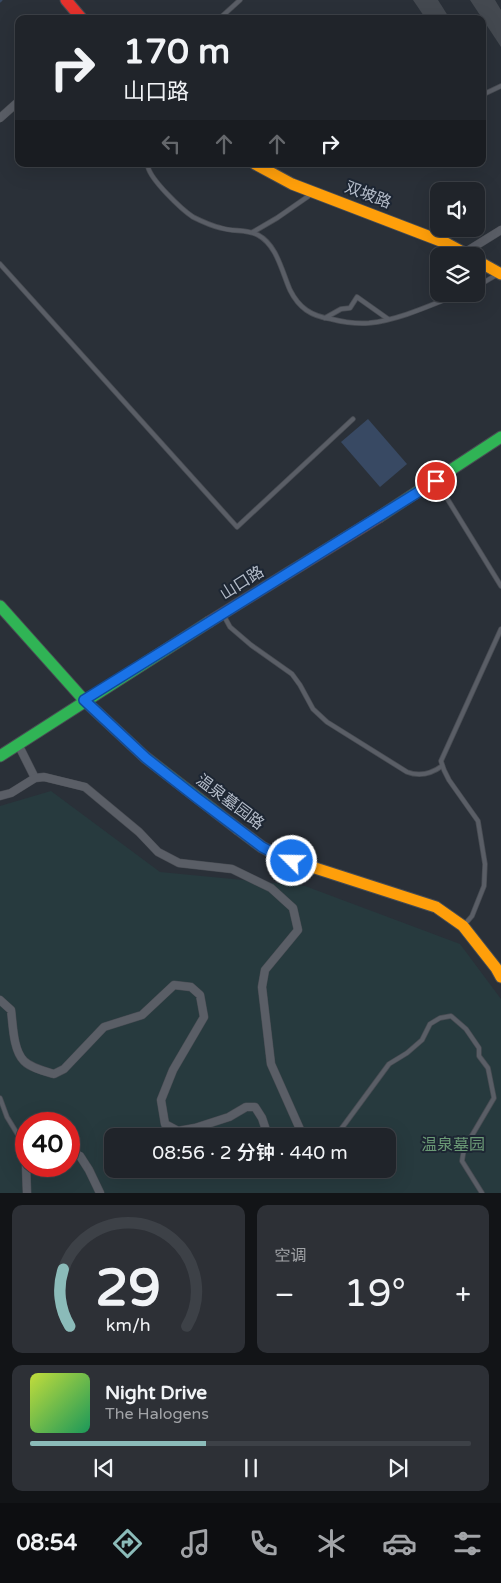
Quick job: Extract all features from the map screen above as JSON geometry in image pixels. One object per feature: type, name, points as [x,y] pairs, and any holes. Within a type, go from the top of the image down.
[{"type":"street","points":[[68,1],[79,15]]},
{"type":"street","points":[[0,118],[15,105]]},
{"type":"street","name":"双坡路","points":[[261,167],[292,184],[453,247]]},
{"type":"street","points":[[478,247],[501,230]]},
{"type":"street","points":[[485,265],[501,273]]},
{"type":"street","name":"山口路","points":[[0,756],[84,700],[436,481],[501,437]]},
{"type":"street","name":"温泉墓园路","points":[[0,606],[84,700],[146,758],[262,847],[281,857],[436,907],[463,926],[501,977]]},
{"type":"street","points":[[18,744],[35,778]]},
{"type":"street","points":[[0,796],[11,793],[35,778],[44,778],[85,787],[139,832],[158,852],[179,863],[232,869],[271,888],[292,908],[298,930],[265,970],[262,987],[271,1064],[299,1128]]},
{"type":"street","points":[[0,1000],[11,1010],[14,1041],[23,1061],[38,1070],[54,1074],[64,1069],[104,1027],[142,1015],[174,985],[191,987],[200,995],[204,1017],[173,1070],[161,1100],[165,1124],[172,1128]]},
{"type":"street","points":[[194,1128],[229,1117],[246,1107],[255,1107],[265,1128]]},
{"type":"street","points":[[80,1156],[100,1193]]},
{"type":"street","points":[[26,1177],[27,1193]]},
{"type":"lane","points":[[223,15],[240,0]]},
{"type":"lane","points":[[486,93],[501,86]]},
{"type":"lane","points":[[148,167],[149,173],[157,184],[193,216],[222,229],[253,232],[262,237],[281,263],[295,300],[304,309],[318,317],[348,322],[370,323],[388,319],[436,302]]},
{"type":"lane","points":[[253,232],[315,192]]},
{"type":"lane","points":[[0,264],[237,527],[354,419]]},
{"type":"lane","points":[[485,282],[501,273]]},
{"type":"lane","points":[[325,318],[340,309],[350,308],[357,296],[388,319]]},
{"type":"lane","points":[[436,481],[501,586]]},
{"type":"lane","points":[[222,614],[230,627],[251,645],[292,674],[314,709],[327,722],[407,772],[417,775],[434,771],[442,766]]},
{"type":"lane","points":[[463,926],[472,916],[484,886],[485,864],[478,821],[449,780],[441,761],[501,630]]},
{"type":"lane","points":[[342,1128],[389,1064],[407,1053],[422,1040],[430,1024],[440,1018],[451,1016],[466,1029],[479,1048],[479,1056],[488,1068],[494,1098],[464,1149],[462,1161],[482,1193]]},
{"type":"lane","points":[[0,1098],[7,1117],[15,1130]]},
{"type":"green space","name":"温泉墓园","points":[[51,791],[160,872],[305,886],[460,944],[501,999],[501,1193],[0,1193],[0,806]]},
{"type":"water","points":[[368,419],[407,464],[380,487],[341,442]]},
{"type":"building","points":[[413,0],[438,0],[447,15],[423,15]]},
{"type":"building","points":[[470,0],[495,0],[501,10],[501,47],[486,24],[486,15],[480,15]]},
{"type":"traffic: fast","points":[[379,517],[501,437]]},
{"type":"traffic: fast","points":[[0,606],[84,700],[145,757],[238,829]]},
{"type":"traffic: fast","points":[[0,756],[209,622]]},
{"type":"traffic: slow","points":[[261,167],[292,184],[453,247]]},
{"type":"traffic: slow","points":[[485,265],[501,274]]},
{"type":"traffic: slow","points":[[238,829],[262,847],[281,857],[436,907],[463,926],[501,977]]},
{"type":"traffic: jam","points":[[66,0],[79,15]]},
{"type":"traffic: jam","points":[[209,622],[379,517]]},
{"type":"route","points":[[292,861],[262,847],[197,798],[146,758],[84,700],[436,481]]}]
